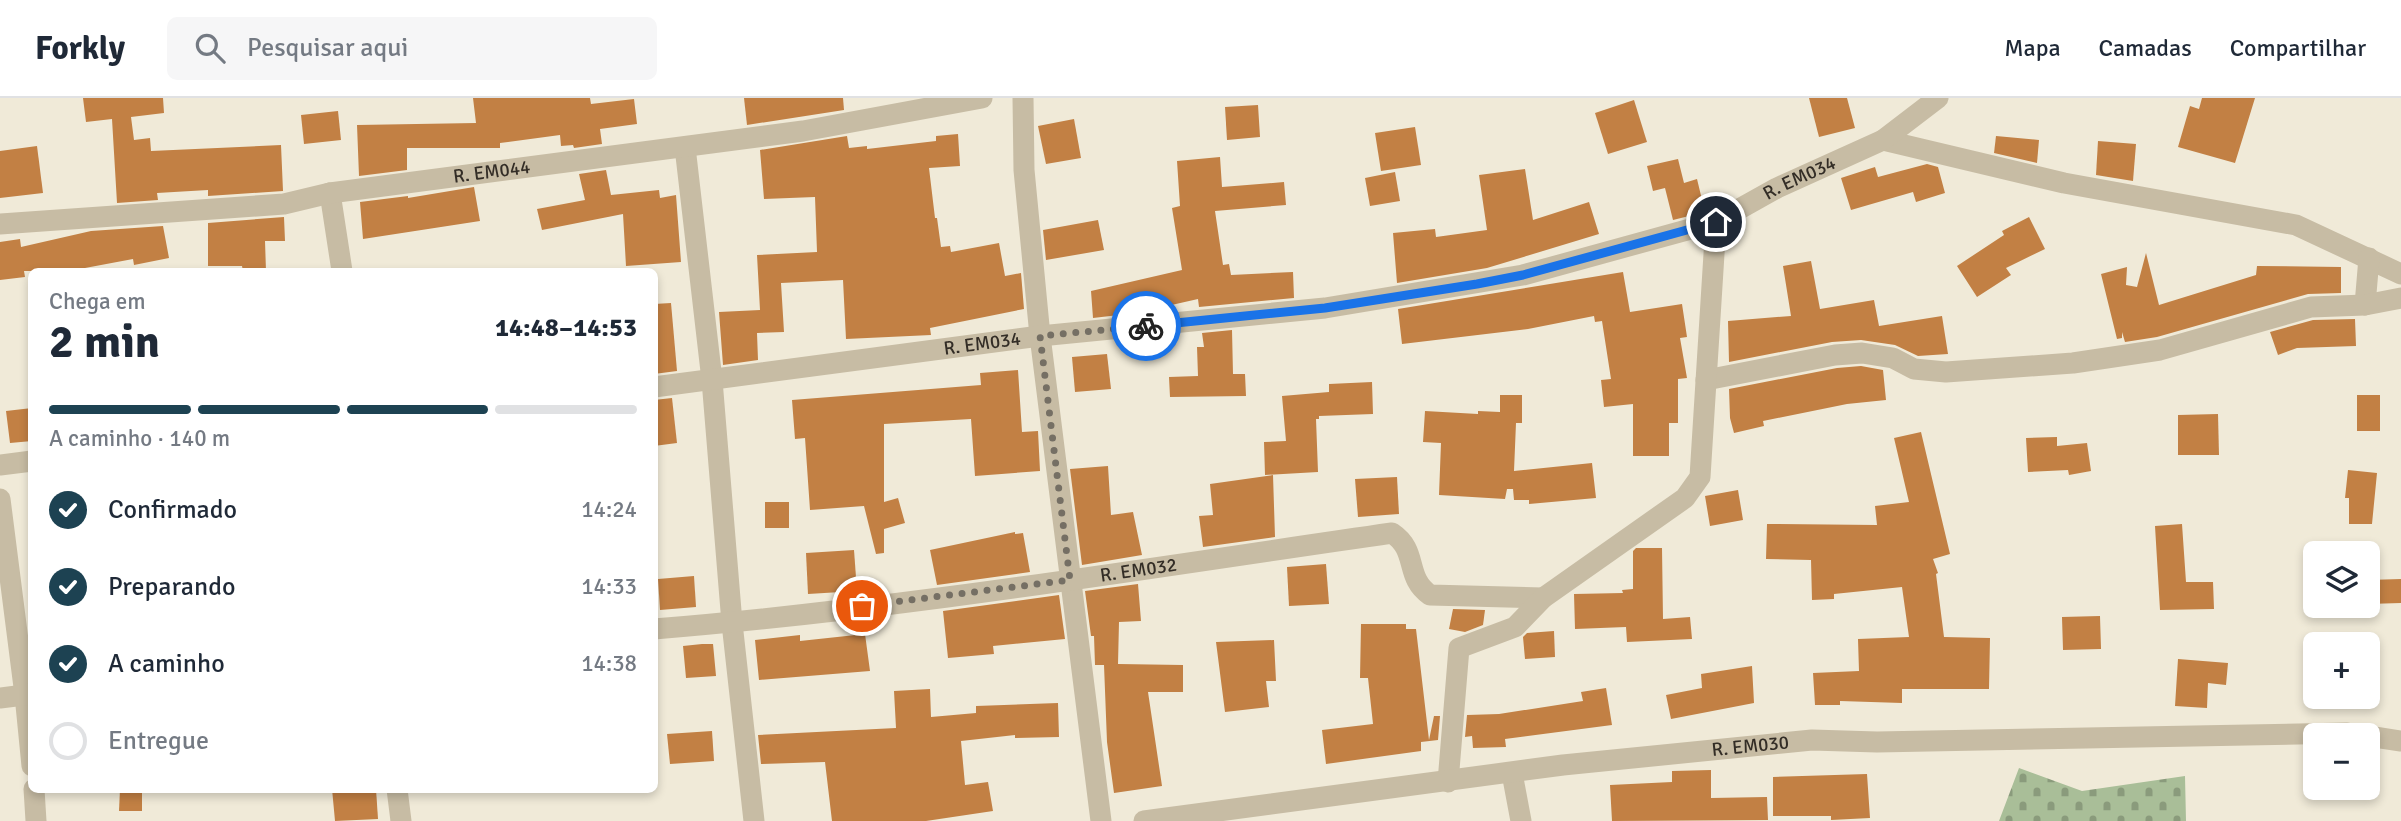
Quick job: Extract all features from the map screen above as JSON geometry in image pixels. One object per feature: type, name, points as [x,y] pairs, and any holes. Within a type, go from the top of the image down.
[{"type":"street","name":"R. EM044","points":[[0,224],[284,204],[330,192],[803,131],[982,98]]},
{"type":"street","points":[[1023,98],[1024,170],[1040,336],[1101,821]]},
{"type":"street","name":"R. EM034","points":[[658,387],[1040,336],[1325,308],[1523,275],[1716,222],[1777,188],[1883,140],[1938,98]]},
{"type":"street","points":[[1883,140],[2064,183],[2296,225],[2401,274]]},
{"type":"street","points":[[685,147],[712,380],[732,622],[754,821]]},
{"type":"street","points":[[330,192],[342,268]]},
{"type":"street","points":[[1448,782],[1459,648],[1515,627],[1543,598],[1685,498],[1700,477],[1716,222]]},
{"type":"street","points":[[2365,305],[2369,258]]},
{"type":"street","points":[[1706,380],[1835,355],[1862,353],[1894,358],[1914,369],[1946,372],[2073,363],[2160,350],[2311,307],[2365,305],[2401,298]]},
{"type":"street","points":[[0,465],[28,462]]},
{"type":"street","points":[[0,499],[28,694],[0,698]]},
{"type":"street","name":"R. EM032","points":[[658,629],[1070,580],[1392,533],[1405,541],[1419,587],[1430,595],[1543,598]]},
{"type":"street","name":"R. EM030","points":[[1144,821],[1563,765],[1812,740],[1877,742],[2303,734]]},
{"type":"street","points":[[2380,738],[2401,741]]},
{"type":"street","points":[[1512,773],[1521,821]]},
{"type":"street","points":[[34,793],[36,821]]},
{"type":"street","points":[[398,793],[401,821]]},
{"type":"green space","points":[[2019,768],[2082,791],[2185,776],[2186,821],[1999,821]]},
{"type":"building","points":[[83,98],[163,98],[164,113],[131,117],[134,140],[150,138],[151,151],[281,145],[283,191],[208,196],[208,190],[157,193],[158,200],[117,203],[112,119],[86,122]]},
{"type":"building","points":[[473,98],[590,98],[591,104],[634,99],[637,124],[600,129],[602,144],[574,148],[573,145],[561,146],[560,135],[500,143],[500,148],[407,148],[407,170],[359,176],[357,125],[476,123]]},
{"type":"building","points":[[744,98],[843,98],[844,110],[747,125]]},
{"type":"building","points":[[1809,98],[1847,98],[1855,128],[1819,137]]},
{"type":"building","points":[[2202,98],[2255,98],[2235,163],[2178,147],[2190,106],[2199,109]]},
{"type":"building","points":[[1634,100],[1647,142],[1608,154],[1595,113]]},
{"type":"building","points":[[1258,105],[1260,137],[1227,140],[1225,107]]},
{"type":"building","points":[[338,111],[341,140],[304,144],[301,115]]},
{"type":"building","points":[[1074,119],[1081,158],[1046,164],[1038,126]]},
{"type":"building","points":[[1415,127],[1421,165],[1381,171],[1375,133]]},
{"type":"building","points":[[958,134],[960,166],[929,168],[941,247],[950,246],[951,252],[999,243],[1005,276],[1021,273],[1024,309],[930,328],[931,335],[846,339],[843,280],[781,283],[784,332],[757,333],[758,360],[723,365],[719,312],[760,310],[757,255],[817,252],[815,197],[764,199],[760,150],[847,136],[849,148],[867,146],[867,149],[936,141],[936,136]]},
{"type":"building","points":[[1996,136],[2039,140],[2037,163],[1994,153]]},
{"type":"building","points":[[2098,141],[2136,144],[2133,181],[2096,175]]},
{"type":"building","points":[[37,146],[43,193],[0,198],[0,151]]},
{"type":"building","points":[[1220,157],[1222,187],[1284,182],[1286,205],[1215,211],[1223,265],[1229,264],[1231,275],[1293,272],[1294,298],[1199,307],[1198,299],[1136,313],[1093,318],[1091,291],[1182,270],[1172,208],[1180,206],[1177,161]]},
{"type":"building","points":[[1678,159],[1684,183],[1697,179],[1705,212],[1673,220],[1665,188],[1653,191],[1647,166]]},
{"type":"building","points":[[1927,164],[1938,167],[1945,193],[1916,202],[1913,192],[1851,210],[1841,178],[1875,167],[1878,177]]},
{"type":"building","points":[[1525,169],[1533,220],[1589,202],[1599,234],[1487,268],[1397,283],[1393,233],[1435,229],[1436,237],[1487,230],[1479,175]]},
{"type":"building","points":[[606,170],[611,195],[659,190],[660,198],[676,195],[681,262],[626,266],[623,214],[542,230],[537,209],[585,200],[579,174]]},
{"type":"building","points":[[1395,172],[1400,201],[1370,206],[1365,178]]},
{"type":"building","points":[[474,187],[480,221],[363,239],[360,202],[408,198]]},
{"type":"building","points":[[284,217],[285,241],[265,241],[266,268],[208,266],[208,223]]},
{"type":"building","points":[[2029,217],[2045,249],[2006,268],[2011,275],[1977,297],[1957,266],[2004,235],[2002,231]]},
{"type":"building","points":[[1098,220],[1104,250],[1046,260],[1043,230]]},
{"type":"building","points":[[163,226],[169,258],[134,265],[133,259],[85,268],[28,268],[28,271],[24,271],[25,277],[0,280],[0,242],[20,239],[21,247],[91,231]]},
{"type":"building","points":[[2146,253],[2159,305],[2256,275],[2257,266],[2341,267],[2341,293],[2308,294],[2157,337],[2125,342],[2122,332],[2122,338],[2117,339],[2101,274],[2127,267],[2126,285],[2137,287]]},
{"type":"building","points":[[1811,261],[1820,309],[1874,300],[1879,326],[1942,316],[1948,354],[1918,356],[1895,345],[1861,340],[1832,342],[1729,362],[1728,321],[1791,316],[1783,266]]},
{"type":"building","points":[[1623,272],[1630,312],[1682,304],[1687,337],[1680,338],[1687,378],[1678,379],[1678,423],[1669,423],[1669,456],[1633,456],[1633,404],[1604,407],[1601,380],[1611,379],[1602,321],[1595,322],[1594,316],[1528,329],[1402,344],[1398,309]]},
{"type":"building","points":[[671,303],[677,371],[658,373],[658,304]]},
{"type":"building","points":[[2355,319],[2356,346],[2297,348],[2278,355],[2270,332],[2313,320]]},
{"type":"building","points":[[1232,330],[1233,374],[1245,374],[1246,396],[1170,397],[1169,377],[1198,376],[1197,347],[1204,347],[1202,333]]},
{"type":"building","points":[[1107,354],[1111,389],[1075,392],[1072,357]]},
{"type":"building","points":[[1861,366],[1883,370],[1886,400],[1847,404],[1763,421],[1764,426],[1734,433],[1730,418],[1729,389],[1837,368]]},
{"type":"building","points":[[1018,370],[1022,432],[1038,431],[1040,471],[975,476],[971,419],[884,424],[884,502],[898,498],[905,523],[884,529],[884,553],[876,554],[864,506],[810,510],[805,438],[795,439],[792,400],[981,385],[980,373]]},
{"type":"building","points":[[1372,382],[1373,414],[1319,416],[1319,419],[1316,419],[1318,472],[1265,475],[1264,442],[1286,441],[1282,396],[1329,392],[1329,384]]},
{"type":"building","points":[[1500,395],[1522,395],[1522,423],[1516,423],[1514,471],[1592,463],[1596,498],[1529,504],[1529,500],[1514,500],[1513,489],[1507,489],[1505,499],[1439,495],[1441,443],[1423,442],[1425,411],[1478,414],[1478,411],[1500,412]]},
{"type":"building","points":[[2357,395],[2380,395],[2380,431],[2357,431]]},
{"type":"building","points":[[672,398],[677,443],[658,445],[658,400]]},
{"type":"building","points":[[28,408],[28,441],[10,443],[6,411]]},
{"type":"building","points":[[2218,414],[2219,455],[2178,455],[2178,415]]},
{"type":"building","points":[[1921,432],[1950,554],[1933,559],[1938,573],[1944,637],[1990,638],[1989,689],[1902,689],[1902,703],[1840,701],[1840,705],[1815,705],[1813,673],[1859,671],[1858,639],[1909,637],[1902,587],[1834,594],[1834,599],[1812,600],[1811,560],[1766,559],[1767,524],[1877,525],[1875,506],[1909,502],[1894,438]]},
{"type":"building","points":[[2057,437],[2057,446],[2087,443],[2091,471],[2069,475],[2068,470],[2028,472],[2026,438]]},
{"type":"building","points":[[1108,466],[1111,515],[1133,512],[1142,555],[1082,565],[1070,469]]},
{"type":"building","points":[[2348,470],[2377,473],[2372,524],[2349,524],[2349,498],[2345,498]]},
{"type":"building","points":[[1273,475],[1275,537],[1203,547],[1199,516],[1213,515],[1210,484]]},
{"type":"building","points":[[1397,477],[1399,514],[1358,517],[1355,479]]},
{"type":"building","points":[[1738,490],[1743,520],[1710,526],[1705,496]]},
{"type":"building","points":[[765,502],[789,502],[789,528],[765,528]]},
{"type":"building","points":[[2182,524],[2186,582],[2213,582],[2214,609],[2160,610],[2155,526]]},
{"type":"building","points":[[1015,532],[1023,533],[1030,572],[937,585],[930,550]]},
{"type":"building","points":[[1636,548],[1662,548],[1663,619],[1690,617],[1692,639],[1627,642],[1626,627],[1575,629],[1574,594],[1623,593],[1622,590],[1633,589],[1633,551]]},
{"type":"building","points":[[854,550],[857,591],[808,594],[806,553]]},
{"type":"building","points":[[1326,564],[1329,604],[1289,606],[1287,567]]},
{"type":"building","points":[[694,576],[696,607],[660,610],[658,579]]},
{"type":"building","points":[[2401,579],[2401,603],[2380,604],[2380,580]]},
{"type":"building","points":[[1138,584],[1141,621],[1119,622],[1118,664],[1183,665],[1183,692],[1148,692],[1162,786],[1114,793],[1107,742],[1104,665],[1095,665],[1094,636],[1091,636],[1085,591]]},
{"type":"building","points":[[1059,595],[1065,639],[993,646],[994,654],[948,658],[943,611]]},
{"type":"building","points":[[1453,609],[1485,610],[1483,625],[1465,632],[1449,629]]},
{"type":"building","points":[[2100,616],[2101,649],[2063,650],[2062,617]]},
{"type":"building","points":[[1361,624],[1406,624],[1406,629],[1416,629],[1429,740],[1434,716],[1440,716],[1438,740],[1421,742],[1421,751],[1326,764],[1322,730],[1373,724],[1368,678],[1360,678]]},
{"type":"building","points":[[1554,631],[1555,657],[1525,659],[1523,637],[1527,633]]},
{"type":"building","points":[[865,634],[870,671],[759,680],[755,640],[800,635],[800,641]]},
{"type":"building","points":[[1274,640],[1276,681],[1266,681],[1269,707],[1225,712],[1216,642]]},
{"type":"building","points":[[713,644],[716,676],[686,678],[683,646]]},
{"type":"building","points":[[2178,659],[2228,663],[2226,685],[2208,683],[2207,708],[2175,706]]},
{"type":"building","points":[[1752,666],[1754,703],[1671,719],[1666,695],[1702,688],[1701,674]]},
{"type":"building","points":[[1606,688],[1612,725],[1505,739],[1506,747],[1473,748],[1472,736],[1465,737],[1467,715],[1499,714],[1583,701],[1581,692]]},
{"type":"building","points":[[930,689],[931,717],[976,713],[976,706],[1058,703],[1059,737],[1015,738],[1015,735],[961,741],[965,785],[988,782],[993,811],[926,821],[832,821],[825,762],[761,764],[758,735],[896,728],[894,691]]},
{"type":"building","points":[[712,731],[714,761],[670,764],[667,734]]},
{"type":"building","points":[[1711,770],[1711,798],[1767,797],[1768,820],[1612,821],[1610,785],[1672,782],[1672,771]]},
{"type":"building","points":[[1867,774],[1870,818],[1831,820],[1831,816],[1773,816],[1773,777]]},
{"type":"building","points":[[120,793],[142,793],[142,811],[119,811]]},
{"type":"building","points":[[332,793],[376,793],[378,819],[335,821]]},
{"type":"way so far","points":[[862,606],[1070,580],[1040,336],[1146,326]]},
{"type":"route","points":[[1146,326],[1325,308],[1477,284],[1523,275],[1716,222]]}]
